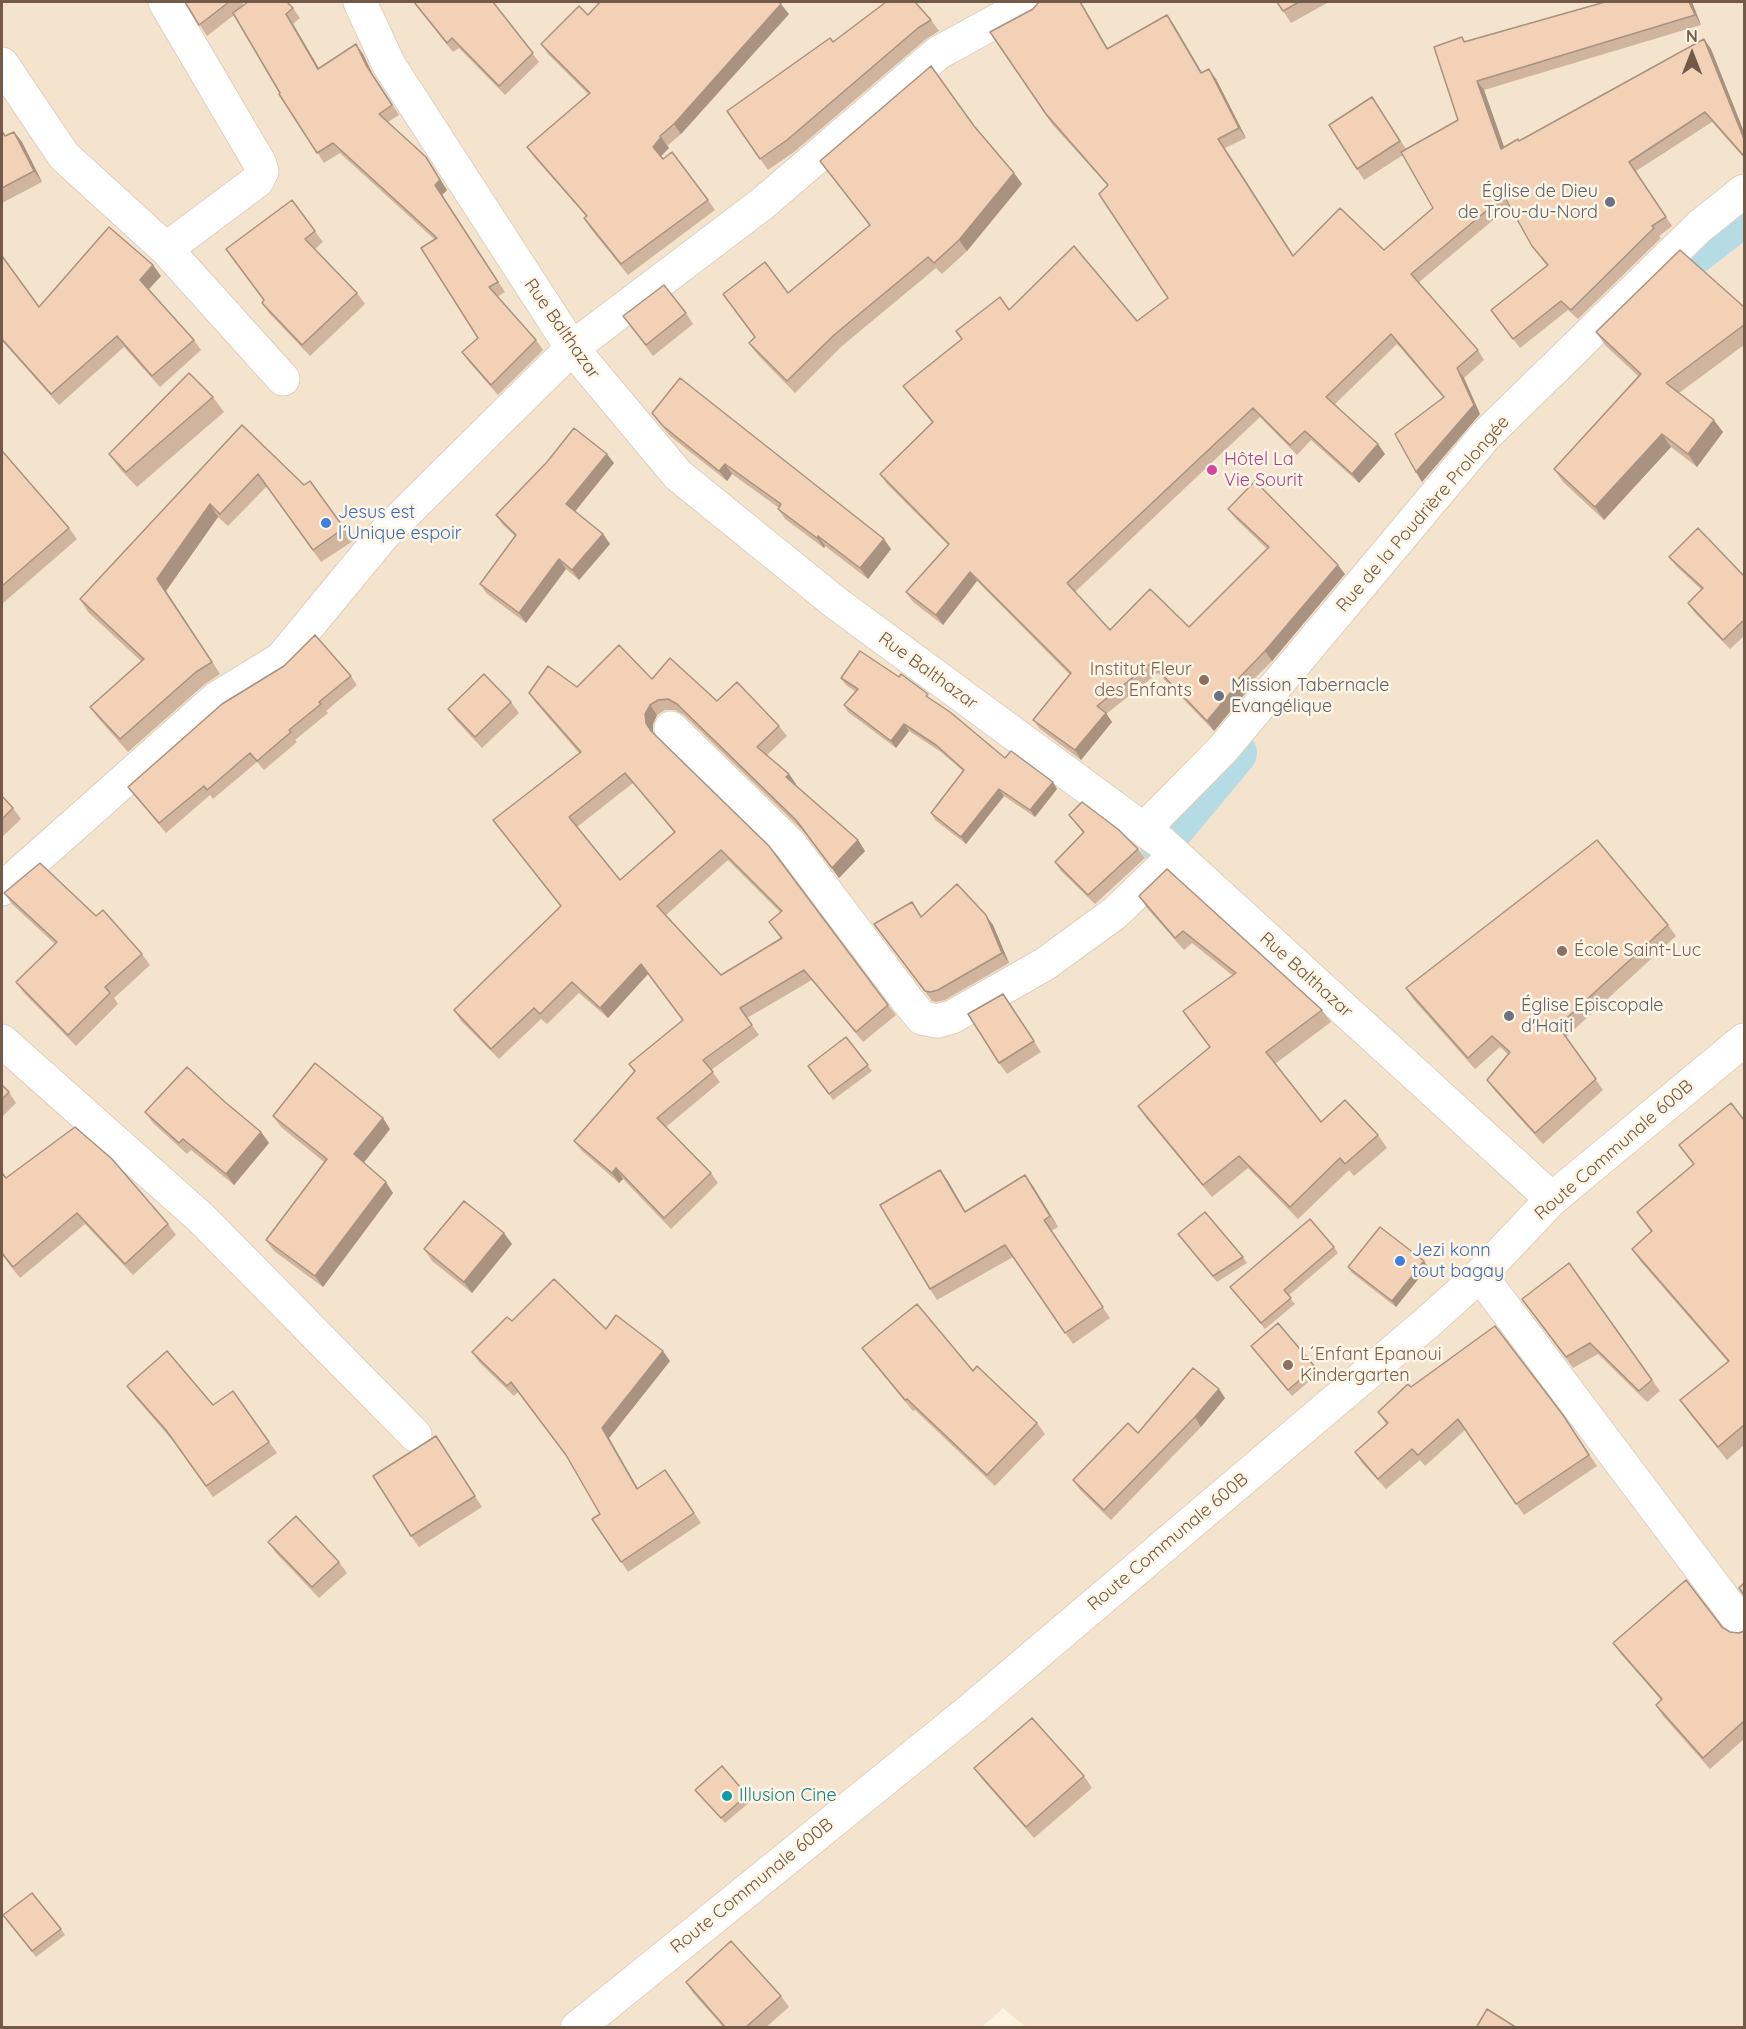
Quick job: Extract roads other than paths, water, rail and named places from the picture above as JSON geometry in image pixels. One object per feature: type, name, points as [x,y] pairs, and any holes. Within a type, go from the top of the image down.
[{"type":"street","points":[[165,2],[262,171],[257,181],[166,249]]},
{"type":"street","name":"Rue Balthazar","points":[[360,2],[389,65],[572,348],[678,475],[836,603],[1161,842],[1552,1199]]},
{"type":"street","points":[[2,889],[217,698],[281,659],[384,534],[572,348],[762,204],[938,53],[1031,2]]},
{"type":"street","points":[[2,64],[64,156],[166,249],[283,379]]},
{"type":"street","name":"Rue de la Poudrière Prolongée","points":[[1144,829],[1223,749],[1486,435],[1699,227],[1744,191]]},
{"type":"street","points":[[671,728],[790,844],[908,1002],[922,1018],[937,1022],[952,1017],[1044,964],[1115,913],[1175,855]]},
{"type":"street","name":"Route Communale 600B","points":[[577,2028],[968,1712],[1428,1322],[1480,1275],[1552,1199],[1744,1040]]},
{"type":"street","points":[[2,1041],[201,1218],[415,1435]]},
{"type":"street","points":[[1480,1275],[1744,1626]]},
{"type":"waterway","points":[[1657,281],[1744,214]]},
{"type":"waterway","points":[[1161,842],[1235,753]]},
{"type":"place","name":"Église de Dieu de Trou-du-Nord","points":[[1610,202]]},
{"type":"place","name":"Hôtel La Vie Sourit","points":[[1212,470]]},
{"type":"place","name":"Jesus est l´Unique espoir","points":[[326,523]]},
{"type":"place","name":"Institut Fleur des Enfants","points":[[1204,680]]},
{"type":"place","name":"Mission Tabernacle Evangélique","points":[[1219,696]]},
{"type":"place","name":"École Saint-Luc","points":[[1562,951]]},
{"type":"place","name":"Église Episcopale d'Haiti","points":[[1509,1016]]},
{"type":"place","name":"Jezi konn tout bagay","points":[[1400,1261]]},
{"type":"place","name":"L´Enfant Epanoui Kindergarten","points":[[1288,1365]]},
{"type":"place","name":"Illusion Cine","points":[[727,1796]]}]
